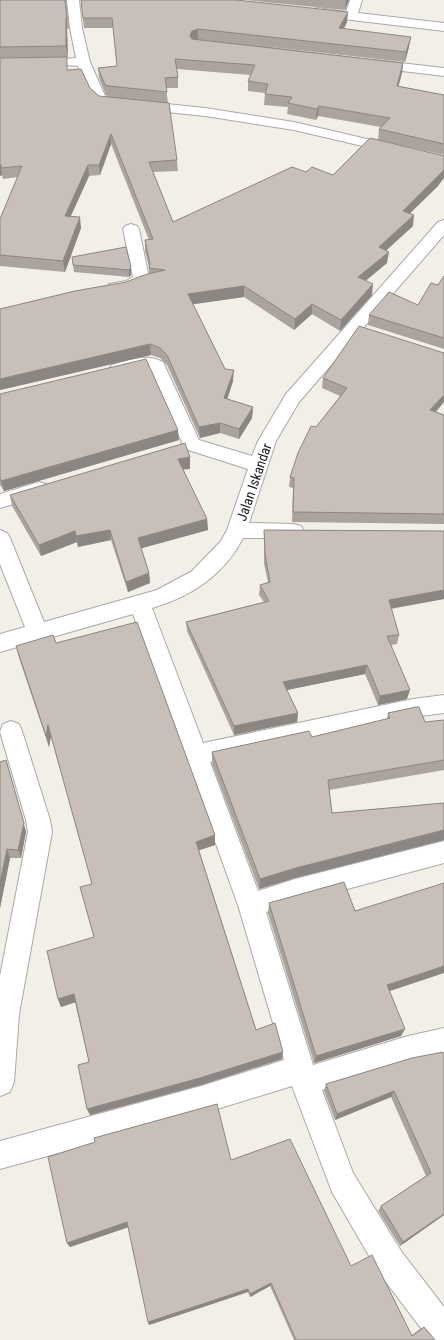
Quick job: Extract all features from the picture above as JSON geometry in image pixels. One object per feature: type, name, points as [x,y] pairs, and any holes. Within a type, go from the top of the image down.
[{"type":"street","points":[[73,0],[76,28],[83,62],[99,98],[105,102],[211,113],[294,126],[444,162]]},
{"type":"street","points":[[351,16],[356,0]]},
{"type":"street","points":[[304,11],[444,27]]},
{"type":"street","points":[[53,62],[83,62]]},
{"type":"street","points":[[365,63],[444,72]]},
{"type":"street","name":"Jalan Iskandar","points":[[0,642],[140,604],[186,586],[199,577],[229,546],[237,530],[267,441],[292,398],[444,225]]},
{"type":"street","points":[[97,291],[127,286],[140,281],[141,275],[131,229]]},
{"type":"street","points":[[352,328],[373,335]]},
{"type":"street","points":[[105,372],[146,362],[153,363],[157,366],[184,447],[259,465]]},
{"type":"street","points":[[0,501],[54,485]]},
{"type":"street","points":[[237,530],[309,531]]},
{"type":"street","points":[[0,538],[37,632]]},
{"type":"street","points":[[140,604],[251,905],[302,1076],[342,1182],[390,1262],[444,1333]]},
{"type":"street","points":[[196,756],[413,708],[444,704]]},
{"type":"street","points":[[0,1082],[6,1014],[40,832],[38,820],[11,731]]},
{"type":"street","points":[[251,905],[295,891],[444,852]]},
{"type":"street","points":[[0,1156],[202,1100],[444,1042]]},
{"type":"building","points":[[0,0],[65,0],[67,18],[66,46],[0,47]]},
{"type":"building","points":[[81,0],[236,0],[348,12],[339,28],[411,37],[406,52],[198,29],[192,31],[190,36],[192,39],[403,63],[397,86],[444,95],[444,144],[379,129],[390,118],[319,106],[317,109],[288,103],[292,97],[265,94],[268,84],[248,81],[255,65],[175,59],[178,77],[165,78],[167,92],[105,85],[98,68],[117,66],[112,18],[83,18]]},
{"type":"building","points":[[67,57],[67,70],[81,69],[90,88],[99,96],[169,103],[177,160],[149,162],[173,222],[292,167],[306,172],[312,167],[333,175],[370,138],[444,156],[444,170],[403,211],[414,215],[379,247],[389,252],[358,277],[373,284],[341,320],[312,304],[295,319],[244,286],[188,294],[225,369],[234,370],[224,398],[253,407],[239,429],[220,423],[199,427],[167,355],[160,348],[150,344],[0,379],[0,309],[75,291],[126,282],[144,275],[165,270],[149,268],[150,264],[145,240],[153,239],[111,134],[99,165],[88,165],[65,216],[80,217],[63,261],[0,255],[0,219],[22,166],[1,168],[0,165],[0,58]]},
{"type":"building","points":[[126,247],[131,267],[129,270],[73,265],[72,257]]},
{"type":"building","points":[[444,276],[444,338],[369,315],[389,292],[418,305],[431,283],[438,285]]},
{"type":"building","points":[[359,326],[444,353],[444,395],[430,410],[444,415],[444,514],[293,512],[294,478],[290,477],[298,453],[311,426],[316,427],[347,388],[323,378]]},
{"type":"building","points":[[146,359],[178,430],[1,481],[0,394]]},
{"type":"building","points":[[185,443],[190,457],[178,459],[207,519],[138,538],[149,573],[126,582],[110,530],[76,536],[75,531],[39,545],[10,495]]},
{"type":"building","points":[[264,530],[444,531],[444,590],[389,600],[399,635],[387,636],[410,690],[380,696],[367,665],[283,682],[298,713],[234,726],[186,622],[269,601],[260,585],[270,582],[265,554]]},
{"type":"building","points":[[137,622],[215,835],[196,842],[256,1030],[275,1023],[283,1052],[200,1078],[87,1109],[78,1065],[89,1062],[74,994],[58,999],[47,951],[94,937],[80,887],[92,884],[48,725],[46,736],[16,646],[53,635],[56,643]]},
{"type":"building","points":[[419,707],[425,722],[444,720],[444,760],[328,780],[332,813],[444,803],[444,830],[296,868],[260,879],[212,752],[309,731],[312,737],[390,718],[388,713]]},
{"type":"building","points":[[6,760],[24,823],[18,850],[7,849],[0,883],[0,762]]},
{"type":"building","points":[[344,882],[355,911],[444,883],[444,966],[387,985],[405,1029],[316,1056],[269,903]]},
{"type":"building","points":[[443,1052],[444,1214],[403,1242],[381,1206],[431,1173],[394,1091],[337,1114],[326,1084],[412,1058]]},
{"type":"building","points":[[217,1104],[231,1160],[290,1139],[351,1266],[372,1255],[412,1336],[424,1327],[435,1340],[296,1340],[271,1283],[250,1294],[248,1289],[148,1322],[127,1222],[67,1243],[48,1157],[95,1142],[94,1138]]}]
